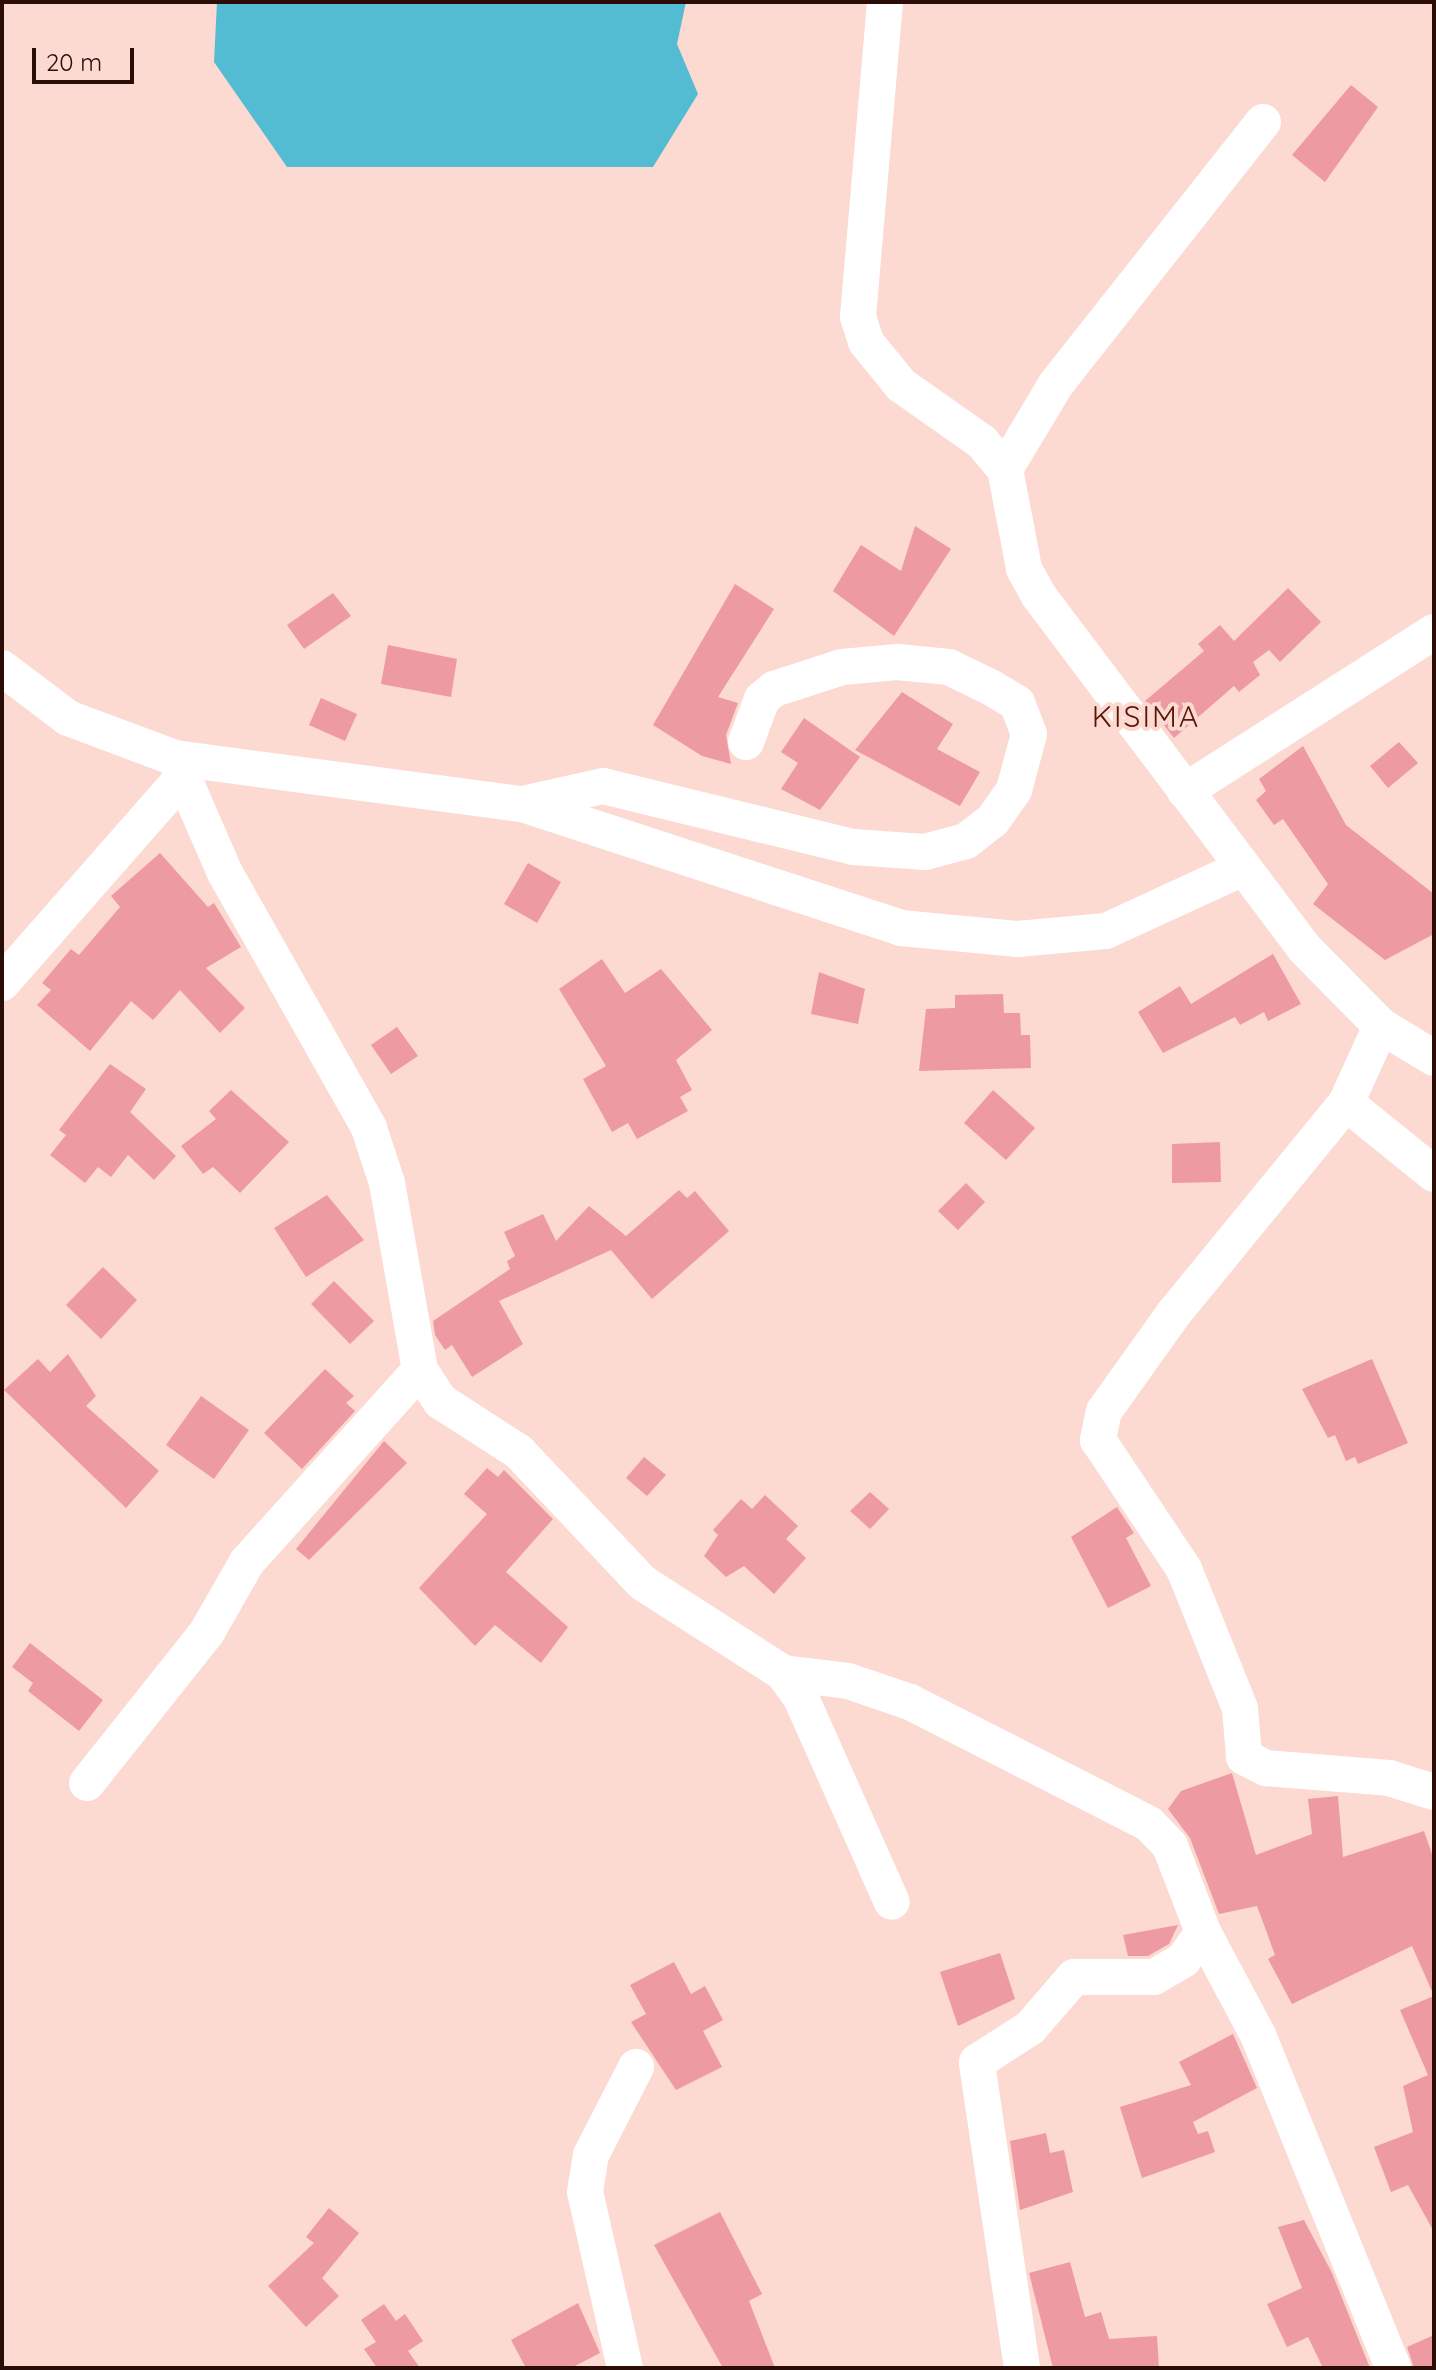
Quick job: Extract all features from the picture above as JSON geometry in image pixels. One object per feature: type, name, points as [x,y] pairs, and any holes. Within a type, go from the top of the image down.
[{"type":"street","points":[[885,2],[858,317],[866,342],[901,385],[982,442],[1005,469],[1024,569],[1039,596],[1305,949],[1381,1026],[1434,1058]]},
{"type":"street","points":[[1005,469],[1056,384],[1263,122]]},
{"type":"street","points":[[1185,791],[1434,632]]},
{"type":"street","points":[[522,804],[603,786],[853,847],[925,852],[966,841],[993,820],[1014,790],[1029,734],[1017,703],[992,688],[949,667],[897,662],[842,667],[774,689],[762,699],[746,742]]},
{"type":"street","points":[[2,668],[68,718],[179,768],[522,804],[758,887],[901,928],[1018,939],[1106,931],[1243,868]]},
{"type":"street","points":[[2,983],[179,768]]},
{"type":"street","points":[[179,768],[225,873],[369,1128],[387,1183],[420,1370],[440,1401],[519,1452],[643,1583],[783,1673],[801,1698],[892,1902]]},
{"type":"street","points":[[1381,1026],[1346,1103],[1174,1313],[1104,1411],[1098,1440],[1184,1569],[1240,1708],[1244,1757],[1266,1768],[1389,1778],[1434,1792]]},
{"type":"street","points":[[1346,1103],[1434,1174]]},
{"type":"street","points":[[87,1783],[207,1632],[247,1562],[420,1370]]},
{"type":"street","points":[[783,1673],[848,1681],[910,1702],[1149,1824],[1170,1846],[1203,1932],[1258,2035],[1393,2368]]},
{"type":"street","points":[[1022,2368],[977,2062],[1030,2028],[1074,1977],[1154,1977],[1183,1960],[1203,1932]]},
{"type":"street","points":[[625,2368],[585,2192],[591,2155],[636,2067]]},
{"type":"water","points":[[217,2],[686,2],[677,44],[698,94],[653,167],[287,167],[214,62]]},
{"type":"building","points":[[1351,85],[1378,107],[1325,182],[1292,155]]},
{"type":"building","points":[[915,526],[951,549],[894,636],[833,591],[861,545],[901,571]]},
{"type":"building","points":[[735,584],[774,609],[718,697],[738,703],[726,735],[731,764],[702,756],[653,725]]},
{"type":"building","points":[[1288,588],[1321,622],[1280,662],[1269,650],[1253,662],[1260,675],[1239,692],[1234,686],[1174,738],[1145,701],[1204,651],[1198,644],[1220,625],[1234,641]]},
{"type":"building","points":[[333,593],[351,616],[304,649],[287,625]]},
{"type":"building","points":[[388,645],[457,659],[451,697],[381,684]]},
{"type":"building","points":[[902,692],[953,724],[937,749],[980,772],[960,806],[855,750]]},
{"type":"building","points":[[321,698],[357,714],[345,741],[309,725]]},
{"type":"building","points":[[804,718],[860,757],[820,810],[781,789],[798,763],[781,752]]},
{"type":"building","points":[[1399,742],[1418,763],[1388,788],[1370,766]]},
{"type":"building","points":[[1303,746],[1346,825],[1434,894],[1434,934],[1385,960],[1313,904],[1328,884],[1283,819],[1274,825],[1256,800],[1266,791],[1259,779]]},
{"type":"building","points":[[160,853],[208,907],[214,903],[241,947],[206,968],[245,1008],[220,1033],[180,990],[153,1020],[131,1001],[90,1051],[37,1005],[51,990],[42,983],[71,949],[79,955],[120,907],[111,896]]},
{"type":"building","points":[[528,863],[561,882],[537,923],[504,904]]},
{"type":"building","points":[[1273,954],[1301,1004],[1268,1021],[1264,1012],[1240,1025],[1235,1017],[1163,1053],[1138,1012],[1180,986],[1191,1004]]},
{"type":"building","points":[[602,959],[625,993],[661,969],[712,1030],[676,1060],[692,1090],[680,1097],[688,1111],[637,1139],[628,1123],[612,1132],[583,1079],[606,1066],[559,989]]},
{"type":"building","points":[[819,972],[865,989],[858,1024],[811,1014]]},
{"type":"building","points":[[1003,994],[1004,1013],[1020,1013],[1021,1035],[1030,1035],[1031,1068],[919,1071],[926,1009],[955,1008],[955,995]]},
{"type":"building","points":[[397,1027],[418,1056],[391,1074],[371,1045]]},
{"type":"building","points":[[110,1064],[146,1089],[130,1112],[176,1156],[154,1180],[128,1155],[111,1177],[98,1167],[85,1183],[50,1155],[66,1135],[59,1130]]},
{"type":"building","points":[[231,1090],[289,1142],[240,1193],[213,1167],[203,1174],[181,1146],[216,1119],[209,1111]]},
{"type":"building","points":[[993,1090],[1035,1128],[1006,1160],[964,1123]]},
{"type":"building","points":[[1220,1142],[1221,1182],[1172,1183],[1172,1144]]},
{"type":"building","points":[[966,1183],[985,1202],[958,1230],[938,1211]]},
{"type":"building","points":[[679,1190],[687,1198],[695,1191],[729,1231],[652,1299],[611,1250],[499,1301],[523,1344],[472,1377],[452,1345],[445,1350],[435,1335],[433,1321],[510,1269],[507,1261],[515,1256],[504,1232],[543,1214],[556,1241],[589,1206],[626,1236]]},
{"type":"building","points":[[327,1195],[364,1240],[306,1277],[274,1228]]},
{"type":"building","points":[[103,1267],[137,1300],[101,1339],[66,1305]]},
{"type":"building","points":[[334,1281],[374,1321],[350,1344],[311,1304]]},
{"type":"building","points":[[68,1354],[96,1396],[86,1406],[159,1471],[126,1508],[4,1390],[38,1359],[50,1372]]},
{"type":"building","points":[[1372,1359],[1408,1443],[1358,1464],[1355,1457],[1346,1461],[1335,1435],[1328,1438],[1302,1389]]},
{"type":"building","points":[[325,1369],[354,1396],[346,1403],[355,1411],[302,1469],[264,1433]]},
{"type":"building","points":[[201,1396],[249,1430],[214,1479],[166,1445]]},
{"type":"building","points":[[384,1441],[407,1463],[309,1560],[296,1549]]},
{"type":"building","points":[[644,1457],[666,1475],[647,1496],[626,1478]]},
{"type":"building","points":[[487,1468],[498,1477],[504,1470],[553,1519],[506,1572],[568,1627],[541,1663],[495,1625],[475,1646],[419,1588],[487,1514],[464,1494]]},
{"type":"building","points":[[870,1492],[889,1509],[870,1529],[850,1511]]},
{"type":"building","points":[[765,1495],[798,1526],[786,1539],[806,1558],[774,1594],[744,1566],[726,1577],[704,1556],[718,1535],[713,1530],[741,1499],[752,1509]]},
{"type":"building","points":[[1117,1507],[1134,1533],[1126,1538],[1151,1586],[1108,1608],[1071,1537]]},
{"type":"building","points":[[30,1643],[103,1700],[79,1731],[28,1691],[33,1683],[12,1667]]},
{"type":"building","points":[[1232,1773],[1256,1855],[1312,1834],[1308,1799],[1338,1796],[1343,1857],[1424,1831],[1434,1860],[1434,1996],[1412,1946],[1292,2004],[1268,1959],[1275,1955],[1257,1906],[1219,1914],[1190,1838],[1168,1809],[1181,1791]]},
{"type":"building","points":[[1178,1925],[1169,1944],[1148,1956],[1128,1956],[1123,1935]]},
{"type":"building","points":[[1000,1953],[1015,1999],[958,2026],[940,1972]]},
{"type":"building","points":[[674,1962],[691,1994],[705,1986],[723,2020],[703,2031],[722,2067],[676,2090],[631,2022],[646,2014],[630,1985]]},
{"type":"building","points":[[1434,1996],[1434,2232],[1408,2185],[1391,2192],[1374,2147],[1413,2132],[1403,2086],[1428,2075],[1400,2010]]},
{"type":"building","points":[[1233,2034],[1257,2088],[1193,2122],[1198,2134],[1208,2131],[1215,2152],[1142,2178],[1120,2107],[1191,2085],[1179,2062]]},
{"type":"building","points":[[1046,2133],[1050,2153],[1064,2150],[1073,2192],[1020,2210],[1010,2141]]},
{"type":"building","points":[[329,2208],[359,2233],[322,2278],[339,2296],[306,2327],[268,2286],[314,2243],[306,2237]]},
{"type":"building","points":[[720,2212],[762,2294],[749,2301],[775,2368],[723,2368],[654,2245]]},
{"type":"building","points":[[1304,2220],[1332,2273],[1370,2368],[1323,2368],[1308,2337],[1287,2347],[1267,2304],[1302,2288],[1278,2227]]},
{"type":"building","points":[[1070,2262],[1085,2317],[1101,2312],[1109,2339],[1157,2336],[1159,2368],[1053,2368],[1029,2273]]},
{"type":"building","points":[[578,2303],[600,2353],[571,2368],[526,2368],[511,2340]]},
{"type":"building","points":[[384,2304],[396,2321],[405,2314],[423,2341],[408,2351],[420,2368],[377,2368],[364,2349],[376,2342],[361,2320]]},
{"type":"building","points":[[1434,2335],[1434,2368],[1414,2368],[1407,2347]]},
{"type":"district","name":"KISIMA","points":[[1146,716]]}]
